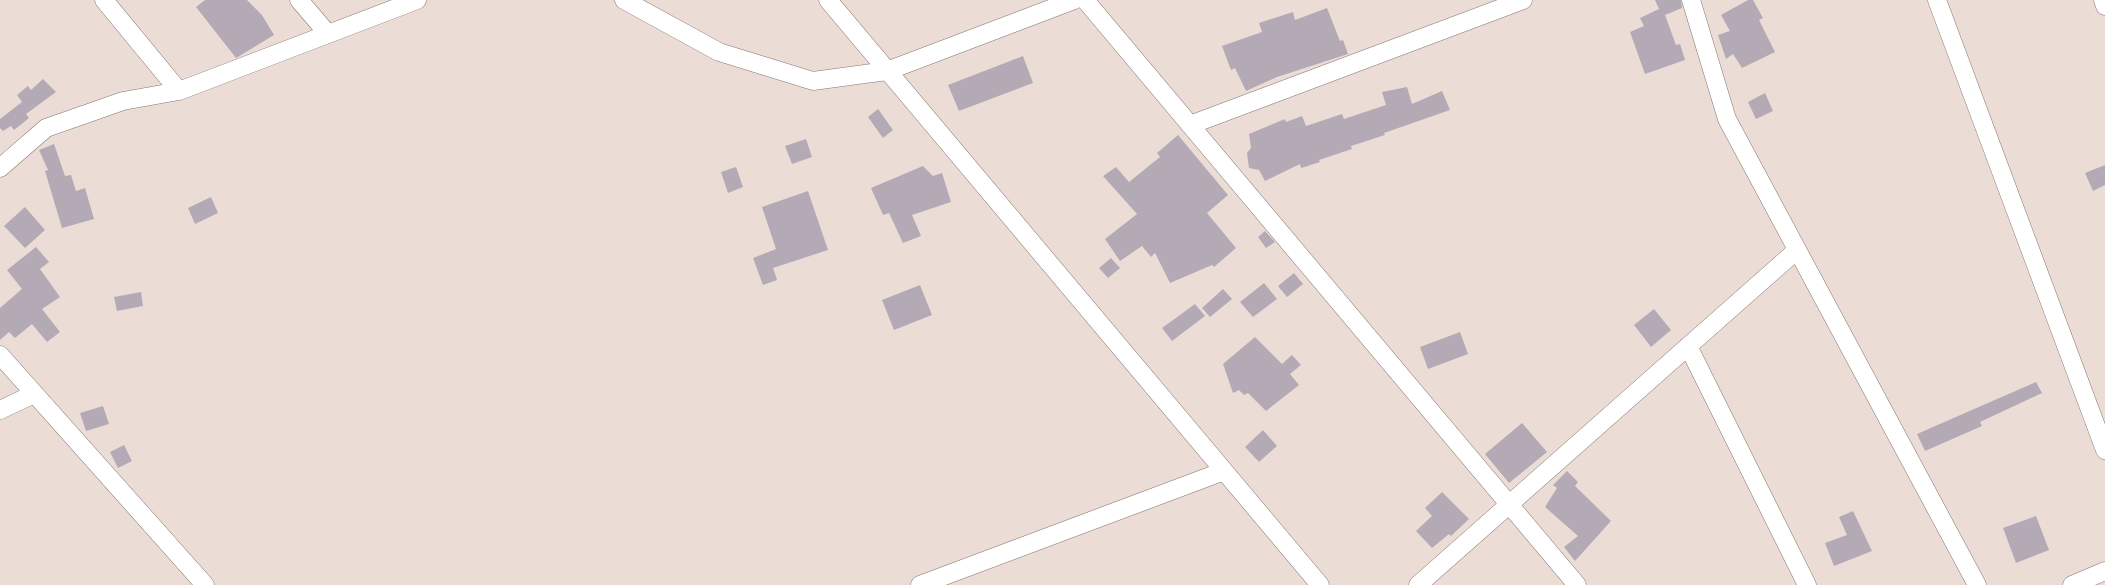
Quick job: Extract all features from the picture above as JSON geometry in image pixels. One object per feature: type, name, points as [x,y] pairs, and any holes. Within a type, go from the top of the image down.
[{"type":"street","points":[[104,0],[179,91]]},
{"type":"street","points":[[300,0],[328,34]]},
{"type":"street","points":[[3,159],[46,128],[116,103],[179,91],[417,0]]},
{"type":"street","points":[[624,0],[719,52],[812,81],[887,71],[1074,0]]},
{"type":"street","points":[[828,0],[1320,585]]},
{"type":"street","points":[[1085,0],[1577,585]]},
{"type":"street","points":[[1190,125],[1522,0]]},
{"type":"street","points":[[1691,0],[1728,119],[1977,585]]},
{"type":"street","points":[[1937,0],[2105,450]]},
{"type":"street","points":[[2103,0],[2105,6]]},
{"type":"street","points":[[1418,585],[1797,250]]},
{"type":"street","points":[[1688,346],[1807,585]]},
{"type":"street","points":[[0,355],[204,585]]},
{"type":"street","points":[[0,410],[34,394]]},
{"type":"street","points":[[920,585],[1224,471]]},
{"type":"street","points":[[2072,585],[2105,571]]},
{"type":"building","points":[[205,0],[247,0],[262,15],[274,35],[236,58],[196,7]]},
{"type":"building","points":[[1655,0],[1681,0],[1682,8],[1665,15],[1676,45],[1680,44],[1685,60],[1645,74],[1630,32],[1644,26],[1640,18],[1659,9]]},
{"type":"building","points":[[1748,0],[1753,0],[1763,18],[1759,20],[1775,52],[1742,68],[1733,54],[1726,59],[1718,35],[1730,31],[1721,15]]},
{"type":"building","points":[[1327,8],[1340,41],[1343,40],[1348,54],[1277,77],[1246,91],[1235,68],[1231,70],[1222,46],[1262,32],[1259,23],[1293,12],[1295,20]]},
{"type":"building","points":[[1023,56],[1033,83],[959,111],[948,85]]},
{"type":"building","points":[[43,79],[56,92],[26,114],[29,118],[14,130],[11,126],[3,131],[0,128],[0,119],[22,102],[17,95],[28,86],[31,90]]},
{"type":"building","points":[[1407,87],[1412,104],[1442,91],[1450,110],[1351,146],[1352,149],[1319,160],[1320,162],[1301,168],[1300,164],[1265,181],[1259,170],[1249,168],[1247,153],[1251,148],[1249,134],[1285,119],[1286,122],[1302,116],[1306,126],[1342,114],[1344,119],[1386,105],[1382,92]]},
{"type":"building","points":[[1765,93],[1773,111],[1756,119],[1748,102]]},
{"type":"building","points":[[878,109],[893,130],[883,138],[868,117]]},
{"type":"building","points":[[1178,135],[1228,195],[1207,213],[1236,248],[1214,267],[1212,265],[1170,283],[1155,253],[1151,257],[1142,246],[1120,261],[1105,239],[1137,214],[1103,176],[1116,167],[1129,182],[1160,157],[1157,153]]},
{"type":"building","points":[[806,139],[812,157],[792,164],[785,146]]},
{"type":"building","points":[[54,144],[65,176],[71,175],[76,191],[85,188],[94,219],[62,228],[45,171],[48,170],[39,150]]},
{"type":"building","points":[[2105,165],[2105,185],[2093,191],[2085,173]]},
{"type":"building","points":[[923,166],[933,176],[942,173],[951,202],[912,215],[921,236],[903,243],[889,213],[883,215],[871,188]]},
{"type":"building","points":[[736,167],[743,187],[728,193],[721,172]]},
{"type":"building","points":[[808,191],[828,250],[773,268],[777,280],[763,285],[753,258],[776,249],[762,207]]},
{"type":"building","points":[[211,197],[218,213],[195,224],[188,208]]},
{"type":"building","points":[[25,207],[45,230],[25,248],[4,226]]},
{"type":"building","points":[[1265,231],[1275,242],[1266,248],[1258,237]]},
{"type":"building","points":[[36,247],[49,262],[40,269],[60,297],[42,309],[60,332],[47,342],[32,324],[15,338],[9,332],[0,340],[0,308],[22,289],[7,270]]},
{"type":"building","points":[[1111,258],[1120,268],[1108,278],[1099,268]]},
{"type":"building","points":[[1294,273],[1303,284],[1287,297],[1278,286]]},
{"type":"building","points":[[1264,283],[1277,299],[1253,317],[1240,302]]},
{"type":"building","points":[[920,285],[932,315],[894,330],[882,300]]},
{"type":"building","points":[[1223,289],[1232,299],[1210,317],[1202,308]]},
{"type":"building","points":[[141,292],[143,306],[117,311],[114,297]]},
{"type":"building","points":[[1195,304],[1205,316],[1172,341],[1162,328]]},
{"type":"building","points":[[1654,309],[1671,330],[1651,347],[1634,325]]},
{"type":"building","points":[[1460,332],[1468,354],[1428,369],[1420,347]]},
{"type":"building","points":[[1255,337],[1282,364],[1292,355],[1301,365],[1290,374],[1299,385],[1266,411],[1248,393],[1244,395],[1239,390],[1233,393],[1223,364]]},
{"type":"building","points":[[2036,382],[2042,393],[1980,422],[1982,426],[1925,451],[1917,434]]},
{"type":"building","points":[[103,406],[109,424],[86,431],[80,413]]},
{"type":"building","points":[[1522,423],[1547,452],[1509,483],[1485,454]]},
{"type":"building","points":[[1263,430],[1277,446],[1259,462],[1245,447]]},
{"type":"building","points":[[124,445],[132,461],[118,468],[110,452]]},
{"type":"building","points":[[1567,471],[1578,482],[1575,486],[1611,521],[1575,561],[1564,547],[1578,536],[1545,507],[1557,488],[1553,485]]},
{"type":"building","points":[[1442,492],[1469,519],[1451,536],[1449,534],[1432,548],[1416,531],[1432,516],[1425,508]]},
{"type":"building","points":[[1853,511],[1872,551],[1834,566],[1825,543],[1847,535],[1839,517]]},
{"type":"building","points":[[2036,516],[2049,550],[2016,563],[2003,528]]}]
